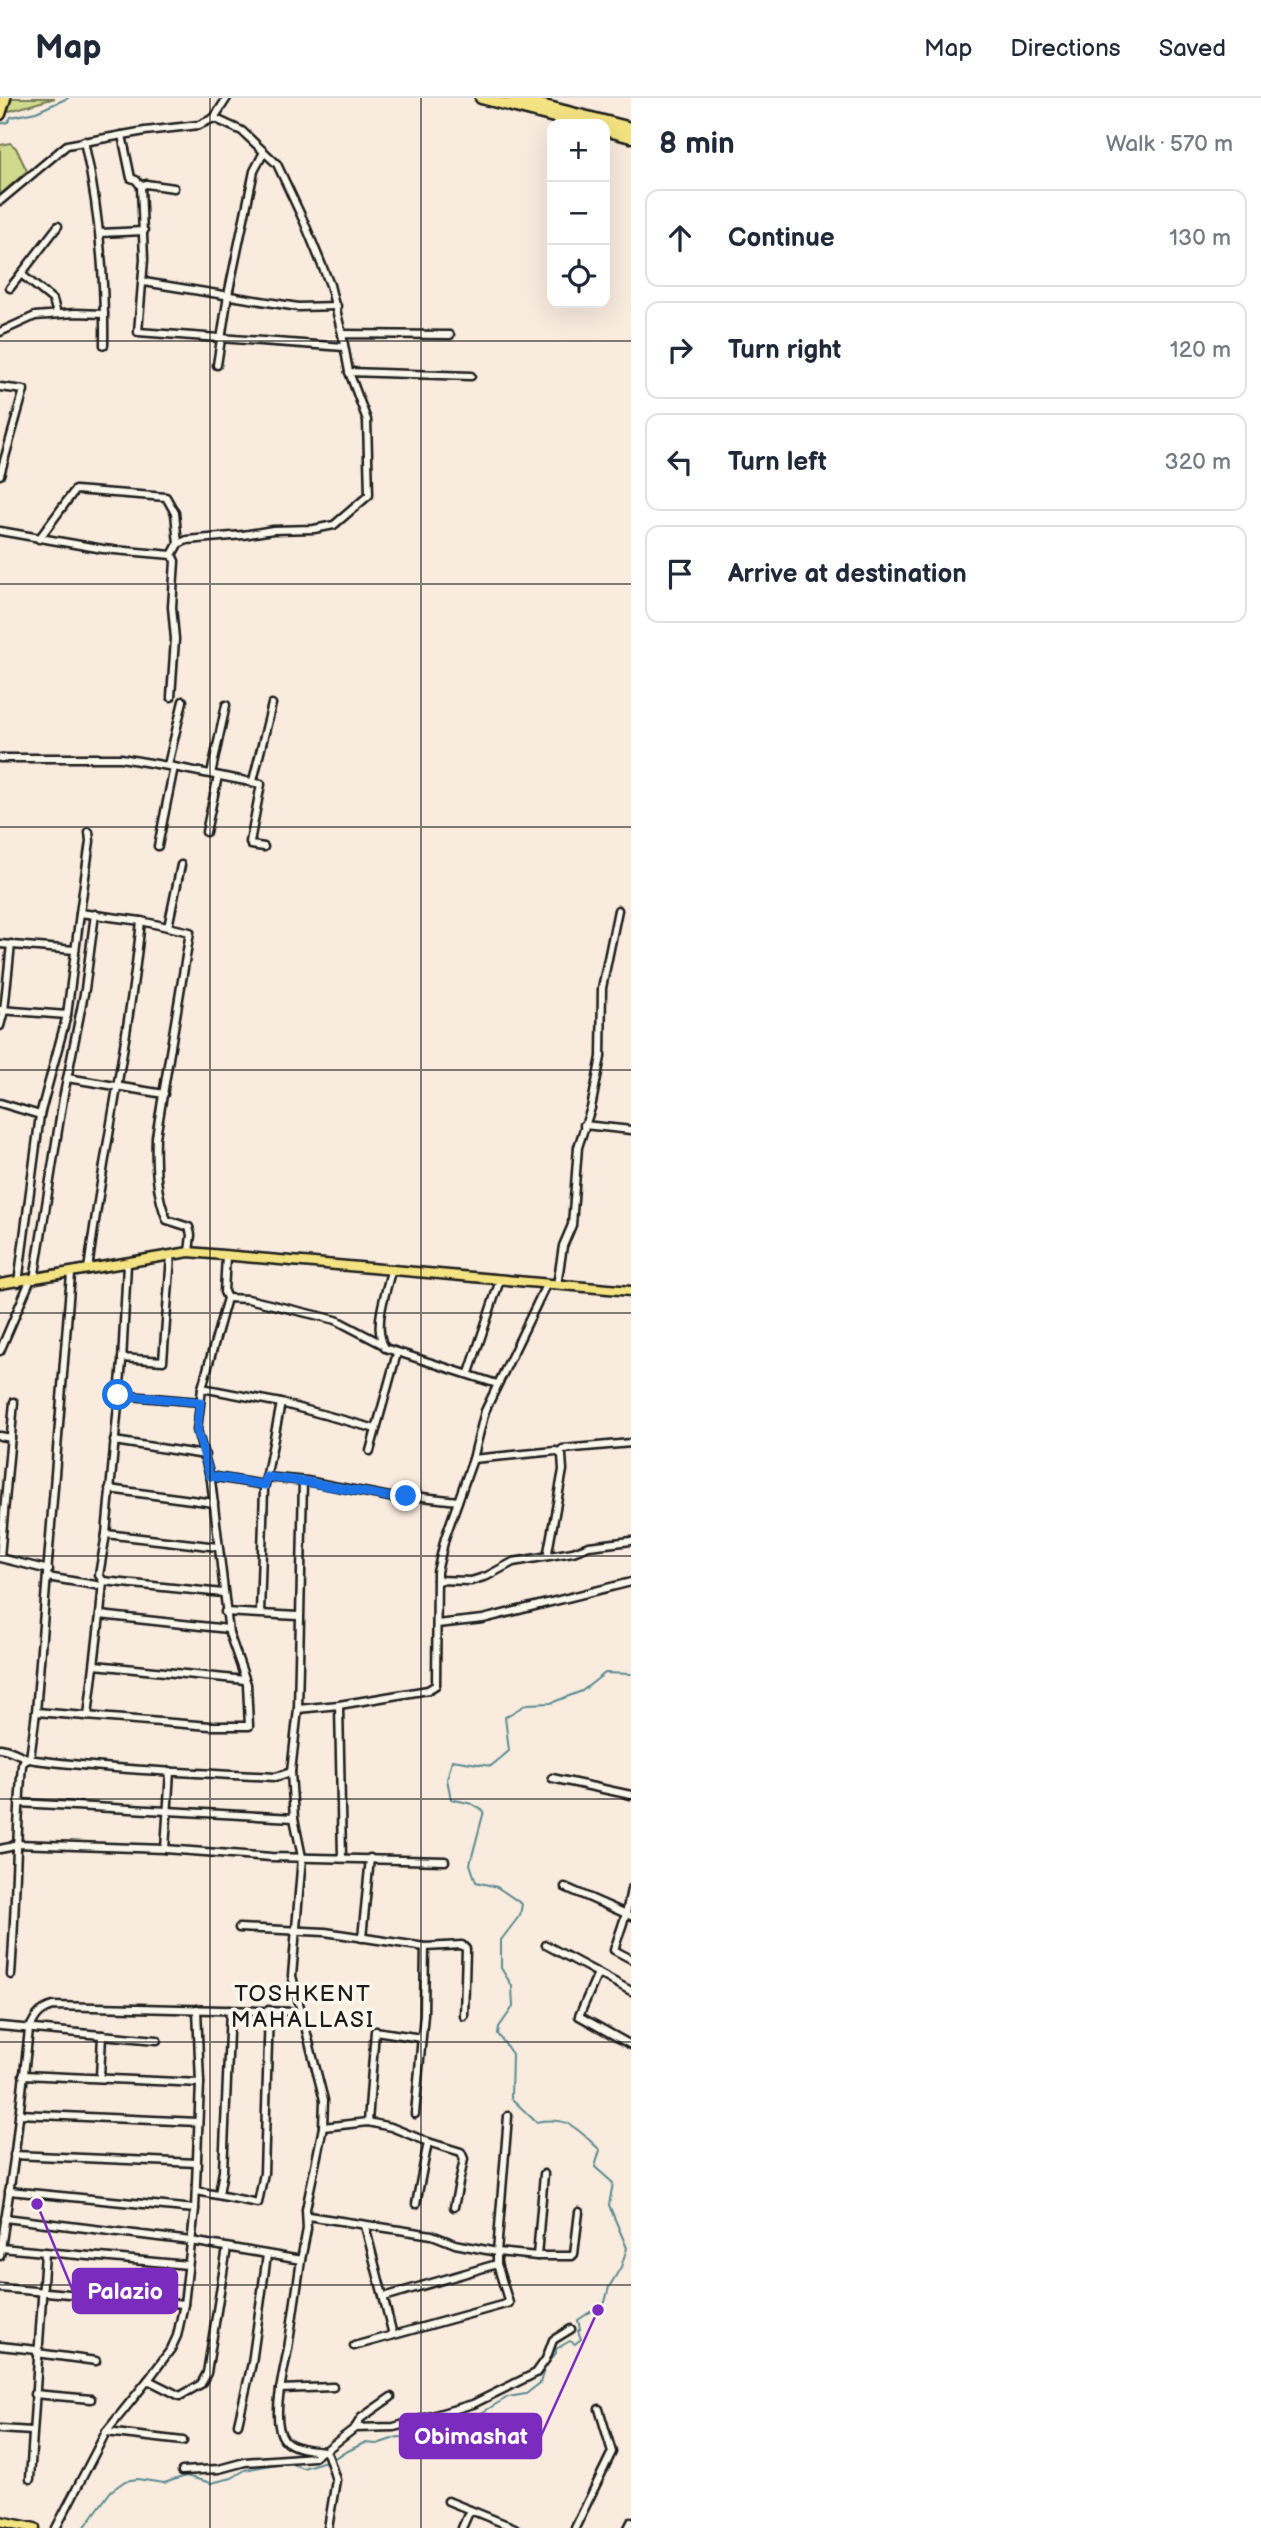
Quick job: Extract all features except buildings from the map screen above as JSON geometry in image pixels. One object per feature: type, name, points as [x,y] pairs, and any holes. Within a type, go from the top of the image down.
[{"type":"highway","points":[[0,114],[5,98]]},
{"type":"highway","points":[[481,98],[562,119]]},
{"type":"highway","points":[[513,98],[631,128]]},
{"type":"highway","points":[[610,131],[631,137]]},
{"type":"main road","points":[[0,1284],[32,1281],[189,1252],[631,1291]]},
{"type":"main road","points":[[0,2524],[7,2528]]},
{"type":"main road","points":[[0,2524],[35,2528]]},
{"type":"street","points":[[0,201],[67,145],[199,125],[214,118],[227,98]]},
{"type":"street","points":[[178,544],[187,540],[334,525],[369,495],[367,420],[349,372],[337,306],[305,224],[276,164],[242,131],[214,118]]},
{"type":"street","points":[[122,135],[131,178],[141,186],[144,282],[138,332],[344,347]]},
{"type":"street","points":[[84,141],[95,190],[100,233],[104,345]]},
{"type":"street","points":[[217,365],[219,340],[254,171],[264,152]]},
{"type":"street","points":[[141,186],[146,184],[174,188]]},
{"type":"street","points":[[10,288],[58,226]]},
{"type":"street","points":[[100,233],[144,230]]},
{"type":"street","points":[[21,274],[53,300],[57,314]]},
{"type":"street","points":[[144,282],[298,307],[337,306]]},
{"type":"street","points":[[0,332],[35,316],[104,314]]},
{"type":"street","points":[[342,334],[450,335]]},
{"type":"street","points":[[349,372],[471,376]]},
{"type":"street","points":[[0,387],[24,390],[0,475]]},
{"type":"street","points":[[39,539],[75,490],[166,498],[175,513],[178,544],[172,555]]},
{"type":"street","points":[[0,531],[103,548],[172,555]]},
{"type":"street","points":[[171,698],[175,639],[172,607],[175,561],[172,555]]},
{"type":"street","points":[[158,846],[183,701]]},
{"type":"street","points":[[253,781],[272,704]]},
{"type":"street","points":[[206,832],[226,705]]},
{"type":"street","points":[[0,758],[121,758],[253,781],[261,784],[262,788],[250,842],[251,845],[264,847]]},
{"type":"street","points":[[18,1283],[40,1115],[67,1015],[89,832]]},
{"type":"street","points":[[168,927],[181,865]]},
{"type":"street","points":[[557,1285],[563,1246],[572,1225],[578,1147],[591,1108],[601,1057],[602,988],[618,910]]},
{"type":"street","points":[[80,912],[190,932],[156,1137],[155,1165],[162,1208],[167,1220],[189,1227],[189,1252]]},
{"type":"street","points":[[0,1351],[32,1281],[85,989],[95,914]]},
{"type":"street","points":[[88,1270],[116,1085],[135,984],[141,921]]},
{"type":"street","points":[[0,944],[75,950]]},
{"type":"street","points":[[0,1027],[11,944]]},
{"type":"street","points":[[2,1011],[67,1015]]},
{"type":"street","points":[[67,1077],[164,1094]]},
{"type":"street","points":[[45,1097],[63,1099]]},
{"type":"street","points":[[0,1103],[40,1115]]},
{"type":"street","points":[[584,1125],[631,1130]]},
{"type":"street","points":[[122,1358],[163,1361],[171,1256]]},
{"type":"street","points":[[36,1712],[247,1728],[250,1723],[245,1679],[228,1629],[210,1476],[197,1430],[202,1388],[227,1298],[224,1292],[226,1256]]},
{"type":"street","points":[[88,1716],[103,1583],[99,1574],[106,1534],[122,1358],[127,1264]]},
{"type":"street","points":[[382,1344],[381,1319],[391,1271]]},
{"type":"street","points":[[30,1759],[48,1574],[71,1274]]},
{"type":"street","points":[[469,1373],[500,1280]]},
{"type":"street","points":[[298,1709],[433,1689],[437,1679],[437,1580],[441,1552],[473,1459],[485,1410],[546,1284]]},
{"type":"street","points":[[227,1298],[248,1299],[336,1320],[382,1344],[389,1351],[469,1373],[497,1384]]},
{"type":"street","points":[[370,1451],[397,1353]]},
{"type":"street","points":[[202,1388],[281,1403],[376,1429]]},
{"type":"street","points":[[118,1395],[200,1402]]},
{"type":"street","points":[[14,1402],[0,1558],[48,1574],[103,1583],[223,1593]]},
{"type":"street","points":[[260,1613],[265,1485],[281,1403]]},
{"type":"street","points":[[0,1436],[11,1438]]},
{"type":"street","points":[[114,1441],[205,1455]]},
{"type":"street","points":[[473,1459],[631,1443]]},
{"type":"street","points":[[548,1552],[564,1461],[559,1452]]},
{"type":"street","points":[[210,1476],[265,1485]]},
{"type":"street","points":[[266,1477],[400,1499],[412,1496],[457,1501]]},
{"type":"street","points":[[303,1481],[298,1709],[290,1772],[294,1818],[302,1857],[292,1976],[324,2100],[323,2127],[306,2209],[308,2216],[281,2389],[279,2419],[280,2432],[285,2441],[328,2457]]},
{"type":"street","points":[[110,1489],[214,1503]]},
{"type":"street","points":[[106,1534],[218,1547]]},
{"type":"street","points":[[437,1580],[471,1581],[513,1562],[631,1541]]},
{"type":"street","points":[[437,1624],[484,1619],[631,1582]]},
{"type":"street","points":[[225,1612],[298,1616]]},
{"type":"street","points":[[100,1615],[228,1629]]},
{"type":"street","points":[[95,1665],[245,1679]]},
{"type":"street","points":[[339,1705],[342,1858]]},
{"type":"street","points":[[0,1748],[14,1750],[30,1759]]},
{"type":"street","points":[[11,1975],[17,1887],[16,1844],[24,1761],[30,1759],[276,1777],[290,1772]]},
{"type":"street","points":[[164,1849],[170,1771]]},
{"type":"street","points":[[552,1777],[631,1795]]},
{"type":"street","points":[[19,1803],[294,1818]]},
{"type":"street","points":[[0,1849],[16,1844],[445,1861]]},
{"type":"street","points":[[362,1938],[370,1858]]},
{"type":"street","points":[[565,1887],[629,1915]]},
{"type":"street","points":[[631,1889],[629,1915],[614,1950],[631,1959]]},
{"type":"street","points":[[239,1928],[297,1930],[425,1947],[465,1946],[464,2016]]},
{"type":"street","points":[[546,1945],[631,1991]]},
{"type":"street","points":[[415,2114],[425,1947]]},
{"type":"street","points":[[598,1973],[579,2016],[631,2045]]},
{"type":"street","points":[[0,2256],[29,2030],[37,2015],[44,2009],[53,2006],[300,2012]]},
{"type":"street","points":[[56,2528],[106,2432],[148,2380],[174,2342],[184,2304],[197,2191],[200,2083],[197,2009]]},
{"type":"street","points":[[219,2194],[223,2171],[230,2010]]},
{"type":"street","points":[[197,2191],[258,2203],[264,2173],[269,2010]]},
{"type":"street","points":[[0,2026],[157,2040]]},
{"type":"street","points":[[368,2122],[375,2031],[421,2038]]},
{"type":"street","points":[[100,2077],[102,2035]]},
{"type":"street","points":[[23,2074],[200,2083]]},
{"type":"street","points":[[19,2114],[198,2122]]},
{"type":"street","points":[[508,2116],[496,2252],[497,2264],[512,2311]]},
{"type":"street","points":[[323,2127],[368,2122],[461,2151],[464,2159],[454,2207]]},
{"type":"street","points":[[416,2204],[428,2142]]},
{"type":"street","points":[[15,2155],[197,2162]]},
{"type":"street","points":[[537,2256],[544,2174]]},
{"type":"street","points":[[9,2191],[195,2209]]},
{"type":"street","points":[[308,2216],[432,2235],[455,2244],[496,2252],[572,2256],[579,2212]]},
{"type":"street","points":[[5,2218],[191,2241],[301,2260]]},
{"type":"street","points":[[365,2226],[393,2335]]},
{"type":"street","points":[[1,2248],[188,2264]]},
{"type":"street","points":[[148,2380],[180,2396],[201,2384],[207,2373],[227,2248]]},
{"type":"street","points":[[30,2479],[45,2253]]},
{"type":"street","points":[[238,2424],[252,2363],[267,2255]]},
{"type":"street","points":[[384,2297],[497,2264]]},
{"type":"street","points":[[0,2288],[184,2304]]},
{"type":"street","points":[[354,2346],[509,2303]]},
{"type":"street","points":[[355,2428],[394,2427],[473,2404],[536,2373],[553,2340],[571,2329]]},
{"type":"street","points":[[0,2346],[96,2361]]},
{"type":"street","points":[[281,2389],[333,2387]]},
{"type":"street","points":[[34,2394],[91,2399]]},
{"type":"street","points":[[182,2471],[219,2469],[245,2462],[328,2457],[361,2418],[391,2397]]},
{"type":"street","points":[[575,2528],[612,2452],[599,2409]]},
{"type":"street","points":[[0,2429],[32,2431]]},
{"type":"street","points":[[106,2432],[183,2441]]},
{"type":"street","points":[[328,2457],[335,2490],[328,2528]]},
{"type":"street","points":[[448,2501],[513,2527]]},
{"type":"street","points":[[462,2528],[470,2510]]},
{"type":"street","points":[[628,2528],[631,2522]]},
{"type":"green space","points":[[12,98],[55,98],[6,112]]},
{"type":"green space","points":[[10,143],[16,148],[27,171],[0,195],[0,145]]},
{"type":"waterway","points":[[0,124],[8,122],[11,117],[36,112],[68,98]]},
{"type":"waterway","points":[[332,2459],[364,2443],[377,2444],[398,2437],[409,2438],[460,2414],[469,2419],[473,2418],[508,2397],[526,2394],[540,2383],[545,2366],[556,2353],[556,2349],[570,2341],[575,2344],[581,2339],[578,2320],[598,2310],[605,2302],[609,2287],[621,2267],[627,2248],[609,2205],[613,2183],[595,2167],[600,2150],[572,2126],[557,2121],[536,2122],[511,2098],[512,2054],[498,2034],[499,2027],[513,2007],[512,1986],[501,1968],[501,1940],[520,1915],[522,1904],[497,1887],[476,1882],[470,1864],[484,1811],[472,1804],[451,1799],[447,1779],[452,1760],[491,1766],[509,1751],[505,1717],[527,1704],[551,1703],[582,1691],[605,1673],[631,1674]]},
{"type":"waterway","points":[[84,2528],[111,2491],[125,2481],[137,2479],[164,2483],[186,2476],[211,2483],[232,2478],[245,2470],[276,2464],[292,2464],[303,2468],[326,2461]]},
{"type":"place","name":"Palazio","points":[[37,2204]]},
{"type":"place","name":"Obimashat","points":[[598,2310]]},
{"type":"district","name":"TOSHKENT MAHALLASI","points":[[303,2006]]},
{"type":"route","points":[[118,1395],[200,1402],[197,1430],[210,1476],[265,1485],[266,1477],[400,1499],[406,1496]]}]
